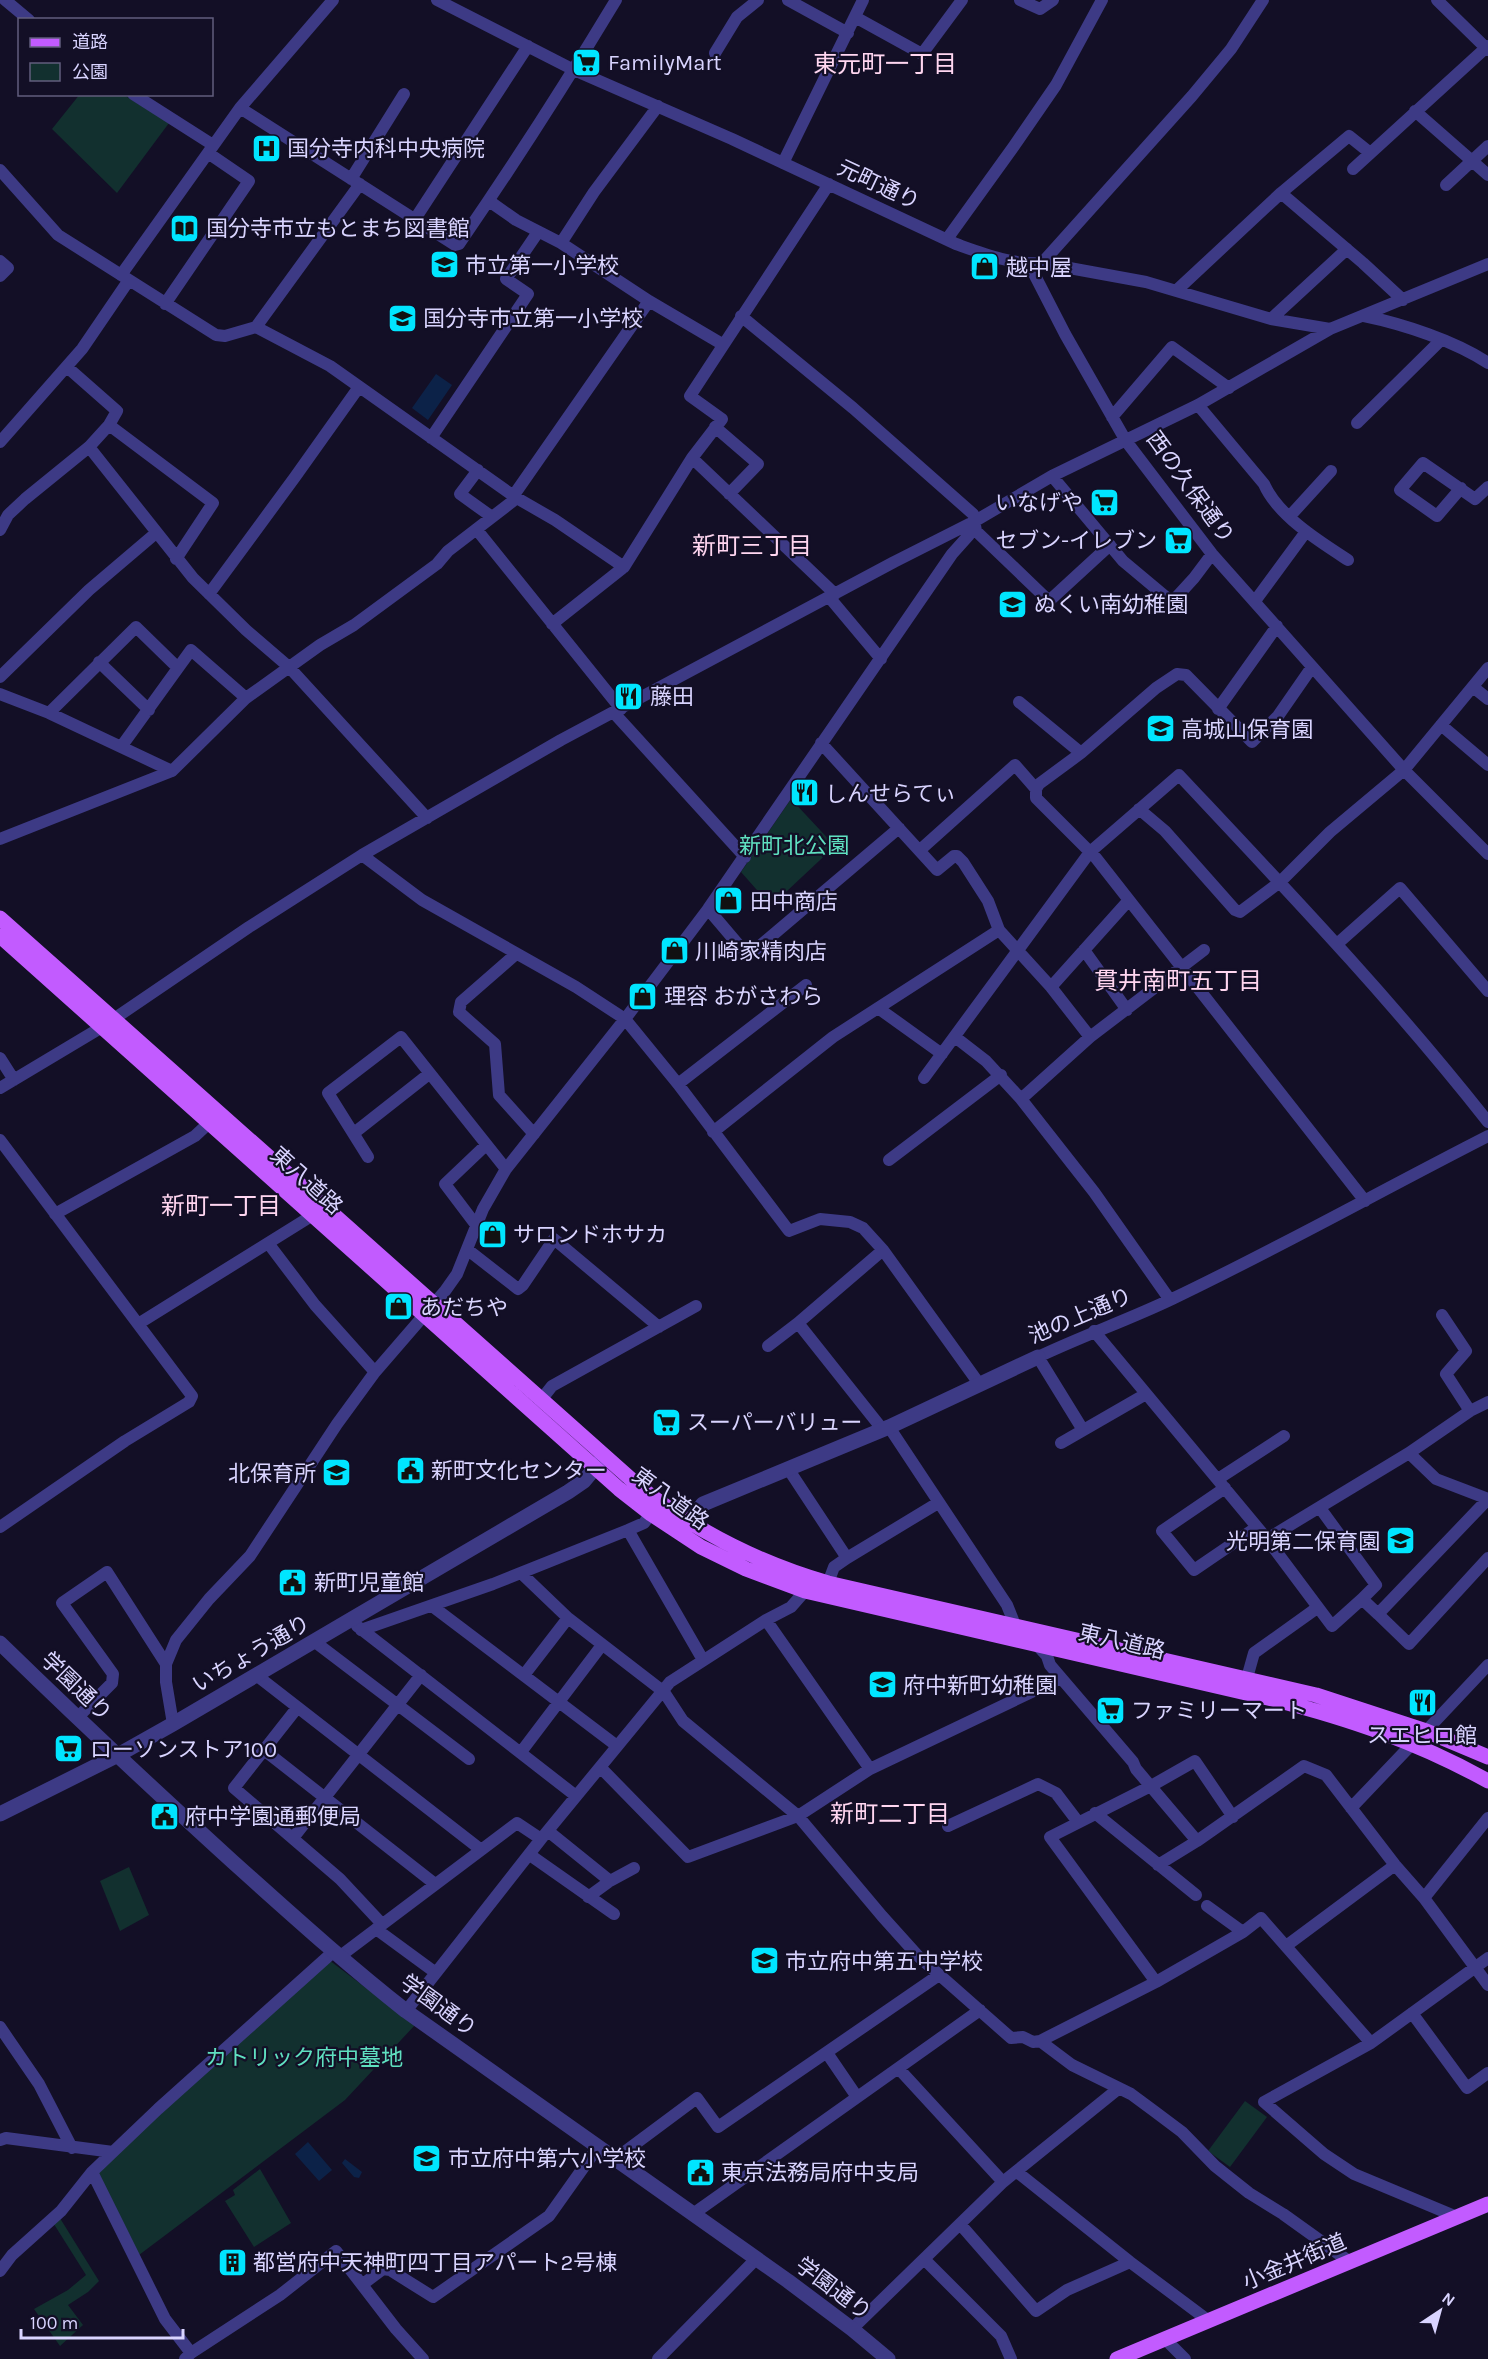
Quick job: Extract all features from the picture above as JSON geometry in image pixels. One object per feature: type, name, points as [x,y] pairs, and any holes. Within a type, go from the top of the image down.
[{"type":"main road","name":"東八道路","points":[[0,918],[210,1122],[313,1215],[541,1400],[642,1490],[688,1523],[745,1554],[790,1572],[828,1583],[1247,1678],[1332,1700],[1426,1731],[1488,1757]]},
{"type":"main road","name":"東八道路","points":[[0,936],[108,1023],[431,1309],[595,1468],[651,1514],[694,1543],[770,1580],[804,1591],[1342,1717],[1413,1743],[1488,1781]]},
{"type":"main road","name":"小金井街道","points":[[1117,2359],[1488,2204]]},
{"type":"street","points":[[5,0],[27,18]]},
{"type":"street","points":[[0,442],[67,367],[240,108],[333,0]]},
{"type":"street","name":"元町通り","points":[[437,0],[574,70],[658,106],[947,239],[994,257],[1146,282],[1271,319],[1330,329]]},
{"type":"street","points":[[240,108],[455,245],[459,244],[574,70],[616,0]]},
{"type":"street","points":[[715,53],[737,16],[758,0]]},
{"type":"street","points":[[788,0],[848,33]]},
{"type":"street","points":[[783,163],[863,0]]},
{"type":"street","points":[[855,17],[922,54],[962,0]]},
{"type":"street","points":[[1020,0],[1040,9],[1053,0]]},
{"type":"street","points":[[947,239],[1056,85],[1101,0]]},
{"type":"street","points":[[0,1088],[108,1023],[362,855],[561,740],[975,521],[1052,477],[1126,441],[1065,334],[1036,264],[1192,96],[1231,49],[1263,0]]},
{"type":"street","points":[[1353,169],[1369,152],[1487,48],[1437,0]]},
{"type":"street","points":[[415,219],[528,46]]},
{"type":"street","points":[[0,170],[58,235],[216,336],[225,336],[255,327],[356,181],[404,94]]},
{"type":"street","points":[[136,96],[211,149],[249,182],[165,304]]},
{"type":"street","points":[[561,243],[594,192],[658,106]]},
{"type":"street","points":[[1415,111],[1488,175]]},
{"type":"street","points":[[1177,290],[1281,193],[1349,136],[1369,152]]},
{"type":"street","points":[[1446,185],[1488,146]]},
{"type":"street","points":[[552,624],[624,567],[692,458],[722,418],[690,396],[829,184]]},
{"type":"street","points":[[1281,193],[1403,300]]},
{"type":"street","points":[[489,201],[538,232],[561,243],[649,301],[722,344]]},
{"type":"street","points":[[431,438],[528,294],[506,279],[538,232]]},
{"type":"street","points":[[1271,319],[1347,249]]},
{"type":"street","points":[[0,261],[8,268],[0,276]]},
{"type":"street","points":[[1483,266],[1488,276]]},
{"type":"street","name":"西の久保通り","points":[[1483,266],[1330,329],[1229,388],[1126,441],[1212,554],[1404,770],[1488,854]]},
{"type":"street","points":[[0,839],[172,771],[246,698],[392,598],[437,564],[448,551],[477,530],[515,497],[516,492],[649,301]]},
{"type":"street","points":[[741,316],[853,408],[973,514],[976,531],[1049,601],[1110,545]]},
{"type":"street","points":[[1364,316],[1402,324],[1475,354],[1488,363]]},
{"type":"street","points":[[255,327],[330,366],[515,497],[555,520],[624,567]]},
{"type":"street","points":[[1365,421],[1440,341]]},
{"type":"street","points":[[1112,417],[1172,346],[1229,388]]},
{"type":"street","points":[[2,523],[45,481],[89,447],[109,425],[117,411],[67,367]]},
{"type":"street","points":[[209,594],[359,387]]},
{"type":"street","points":[[1198,405],[1264,484],[1268,494],[1305,533],[1348,560]]},
{"type":"street","points":[[109,425],[213,503],[176,559]]},
{"type":"street","points":[[715,427],[758,464],[729,494]]},
{"type":"street","points":[[89,447],[176,559],[209,594],[290,667],[427,818]]},
{"type":"street","points":[[692,458],[832,595],[881,659]]},
{"type":"street","points":[[1461,488],[1437,516],[1400,490],[1423,463],[1461,488],[1475,499],[1488,488]]},
{"type":"street","points":[[478,470],[460,494],[492,517]]},
{"type":"street","points":[[1290,516],[1331,471]]},
{"type":"street","points":[[1052,477],[1123,561],[1172,602],[1212,554]]},
{"type":"street","points":[[173,1724],[166,1682],[166,1664],[173,1645],[183,1630],[250,1556],[337,1424],[375,1372],[431,1309],[457,1274],[476,1225],[506,1169],[625,1019],[708,909],[952,554],[969,535],[975,521]]},
{"type":"street","points":[[477,530],[552,624],[617,711],[745,857]]},
{"type":"street","points":[[0,677],[89,590],[156,533]]},
{"type":"street","points":[[1255,601],[1305,533]]},
{"type":"street","points":[[1218,709],[1277,626]]},
{"type":"street","points":[[49,712],[136,627],[177,667]]},
{"type":"street","points":[[121,747],[191,650],[246,698]]},
{"type":"street","points":[[99,662],[149,710]]},
{"type":"street","points":[[1035,789],[1081,753],[1156,688],[1177,674],[1186,675],[1252,742],[1278,716],[1312,667]]},
{"type":"street","points":[[1139,809],[1165,831],[1239,912],[1280,882],[1330,832],[1404,770],[1488,668]]},
{"type":"street","points":[[1473,687],[1488,699]]},
{"type":"street","points":[[0,694],[49,712],[172,771]]},
{"type":"street","points":[[1019,702],[1081,753]]},
{"type":"street","points":[[1441,725],[1488,765]]},
{"type":"street","points":[[821,743],[937,870],[954,856],[963,862],[988,901],[999,930],[1051,987],[1090,1037]]},
{"type":"street","points":[[920,850],[1015,765],[1035,789],[1036,798],[1090,852],[1129,900],[1365,1201]]},
{"type":"street","points":[[924,1078],[1090,852],[1179,775],[1337,944],[1438,1059],[1488,1122]]},
{"type":"street","points":[[708,909],[748,956],[899,828]]},
{"type":"street","points":[[362,855],[422,900],[576,987],[625,1019],[678,1084],[789,1231],[820,1219],[850,1222],[863,1228],[883,1250],[980,1385]]},
{"type":"street","points":[[1337,944],[1400,888],[1488,991]]},
{"type":"street","points":[[1051,987],[1129,900]]},
{"type":"street","points":[[713,1132],[833,1037],[999,930]]},
{"type":"street","points":[[1084,950],[1127,1010]]},
{"type":"street","points":[[1021,1099],[1090,1037],[1204,951]]},
{"type":"street","points":[[516,954],[461,1002],[459,1012],[495,1044],[499,1095],[534,1134]]},
{"type":"street","points":[[678,1084],[806,985]]},
{"type":"street","points":[[878,1008],[942,1054]]},
{"type":"street","points":[[368,1157],[328,1093],[402,1037],[506,1169]]},
{"type":"street","points":[[955,1037],[986,1060],[1021,1099],[1094,1192],[1170,1300]]},
{"type":"street","points":[[0,1058],[14,1080]]},
{"type":"street","points":[[354,1134],[429,1074]]},
{"type":"street","points":[[889,1160],[1001,1075]]},
{"type":"street","points":[[55,1214],[195,1136],[210,1122]]},
{"type":"street","name":"池の上通り","points":[[688,1523],[704,1504],[886,1429],[1094,1331],[1170,1300],[1488,1136]]},
{"type":"street","points":[[0,1140],[192,1396],[189,1402],[125,1441],[0,1527]]},
{"type":"street","points":[[476,1225],[445,1184],[486,1145]]},
{"type":"street","points":[[138,1323],[313,1215]]},
{"type":"street","points":[[468,1250],[518,1288],[523,1285],[554,1239],[659,1327]]},
{"type":"street","points":[[268,1243],[315,1305],[375,1372]]},
{"type":"street","points":[[768,1346],[883,1250]]},
{"type":"street","points":[[541,1400],[552,1386],[696,1306]]},
{"type":"street","points":[[1442,1315],[1466,1351],[1446,1374],[1470,1411]]},
{"type":"street","points":[[798,1323],[886,1429],[1007,1605],[1015,1625],[1038,1645],[1060,1678],[1113,1737],[1197,1841]]},
{"type":"street","points":[[1094,1331],[1267,1539],[1332,1626],[1376,1585],[1320,1508]]},
{"type":"street","points":[[1038,1357],[1083,1430]]},
{"type":"street","points":[[1061,1443],[1146,1394]]},
{"type":"street","points":[[1267,1539],[1409,1453],[1470,1411],[1488,1402]]},
{"type":"street","points":[[1257,1527],[1194,1570],[1162,1531],[1284,1436]]},
{"type":"street","points":[[1378,1614],[1488,1499],[1436,1479],[1409,1453]]},
{"type":"street","name":"いちょう通り","points":[[0,1815],[117,1755],[315,1642],[355,1625],[568,1492],[584,1481],[605,1456]]},
{"type":"street","points":[[789,1470],[847,1558]]},
{"type":"street","points":[[828,1583],[834,1567],[939,1503]]},
{"type":"street","points":[[355,1625],[432,1606],[521,1573],[644,1523],[651,1514]]},
{"type":"street","points":[[628,1530],[704,1660]]},
{"type":"street","points":[[1362,1599],[1409,1644],[1488,1558]]},
{"type":"street","points":[[77,1718],[112,1683],[113,1674],[62,1603],[107,1572],[166,1664]]},
{"type":"street","points":[[521,1573],[568,1618],[664,1692],[683,1721],[798,1816],[882,1916],[939,1975],[1011,2038],[1023,2037],[1033,2042],[1040,2041],[1156,1982],[1243,1932],[1261,1918],[1371,2043]]},
{"type":"street","points":[[406,2011],[576,1796],[670,1682],[766,1620],[791,1607],[804,1591]]},
{"type":"street","points":[[432,1606],[617,1746]]},
{"type":"street","points":[[1247,1678],[1254,1653],[1317,1608]]},
{"type":"street","points":[[524,1676],[568,1618]]},
{"type":"street","points":[[766,1620],[870,1769]]},
{"type":"street","points":[[355,1625],[576,1796]]},
{"type":"street","name":"学園通り","points":[[0,1642],[117,1755],[336,1954],[406,2011],[852,2328],[888,2359]]},
{"type":"street","points":[[315,1642],[468,1759]]},
{"type":"street","points":[[521,1752],[602,1645]]},
{"type":"street","points":[[1426,1731],[1488,1665]]},
{"type":"street","points":[[256,1675],[480,1849]]},
{"type":"street","points":[[294,1838],[421,1675]]},
{"type":"street","points":[[600,1767],[688,1857],[798,1816],[870,1769],[1060,1678]]},
{"type":"street","points":[[297,1708],[234,1788],[340,1880],[379,1926],[436,1973]]},
{"type":"street","points":[[1351,1808],[1413,1743]]},
{"type":"street","points":[[264,1750],[435,1884]]},
{"type":"street","points":[[1156,1982],[1050,1837],[1195,1761],[1233,1817]]},
{"type":"street","points":[[1158,1865],[1233,1817],[1304,1766],[1326,1775],[1395,1865],[1424,1898],[1488,1985]]},
{"type":"street","points":[[948,1826],[1038,1784],[1056,1793],[1078,1822]]},
{"type":"street","points":[[1095,1813],[1196,1894]]},
{"type":"street","points":[[1424,1898],[1488,1818]]},
{"type":"street","points":[[0,2271],[12,2255],[61,2211],[92,2172],[190,2079],[336,1954],[379,1926],[517,1823],[545,1835],[610,1881]]},
{"type":"street","points":[[530,1855],[614,1914]]},
{"type":"street","points":[[1286,1946],[1395,1865]]},
{"type":"street","points":[[588,1897],[610,1881],[634,1868]]},
{"type":"street","points":[[1207,1906],[1243,1932]]},
{"type":"street","points":[[1457,2217],[1354,2174],[1324,2154],[1264,2102],[1371,2043],[1488,1958]]},
{"type":"street","points":[[615,2159],[697,2098],[718,2127],[939,1975]]},
{"type":"street","points":[[693,2214],[980,2010]]},
{"type":"street","points":[[1412,2013],[1467,2088],[1488,2073]]},
{"type":"street","points":[[0,2027],[39,2084],[72,2148]]},
{"type":"street","points":[[1040,2041],[1072,2065],[1131,2094],[1182,2132],[1215,2166],[1249,2193],[1283,2214],[1350,2262]]},
{"type":"street","points":[[827,2053],[857,2097]]},
{"type":"street","points":[[899,2069],[1003,2182]]},
{"type":"street","points":[[852,2328],[1003,2182],[1118,2088]]},
{"type":"street","points":[[0,2140],[6,2138],[113,2152]]},
{"type":"street","points":[[363,2284],[382,2269],[390,2270],[433,2297],[549,2216],[598,2147]]},
{"type":"street","points":[[92,2172],[165,2319],[188,2356],[280,2295],[336,2251],[396,2329],[423,2359]]},
{"type":"street","points":[[1017,2172],[1130,2262],[1209,2321]]},
{"type":"street","points":[[960,2224],[1036,2311],[1067,2290],[1130,2262]]},
{"type":"street","points":[[658,2359],[756,2259]]},
{"type":"street","points":[[924,2259],[1001,2336],[1011,2359]]},
{"type":"street","points":[[1165,2339],[1185,2359]]},
{"type":"green space","points":[[78,96],[126,96],[169,123],[117,193],[52,129]]},
{"type":"green space","name":"新町北公園","points":[[791,799],[835,846],[771,906],[741,872]]},
{"type":"green space","points":[[129,1867],[149,1915],[120,1931],[100,1881]]},
{"type":"green space","name":"カトリック府中墓地","points":[[325,1957],[415,2025],[345,2100],[139,2255],[98,2173]]},
{"type":"green space","points":[[1245,2101],[1267,2117],[1230,2167],[1208,2151]]},
{"type":"green space","points":[[260,2169],[291,2223],[254,2247],[225,2201],[235,2195],[233,2190]]},
{"type":"green space","points":[[58,2215],[99,2281],[88,2292],[68,2305],[83,2325],[60,2346],[34,2309],[68,2290],[86,2275],[52,2221]]},
{"type":"water","points":[[436,374],[452,385],[428,420],[412,408]]},
{"type":"water","points":[[308,2142],[332,2170],[319,2181],[295,2154]]},
{"type":"water","points":[[345,2159],[362,2172],[359,2178],[354,2177],[342,2163]]},
{"type":"place","name":"FamilyMart","points":[[587,62]]},
{"type":"place","name":"国分寺内科中央病院","points":[[266,148]]},
{"type":"place","name":"国分寺市立もとまち図書館","points":[[185,228]]},
{"type":"place","name":"市立第一小学校","points":[[444,265]]},
{"type":"place","name":"越中屋","points":[[985,267]]},
{"type":"place","name":"国分寺市立第一小学校","points":[[402,318]]},
{"type":"place","name":"いなげや","points":[[1104,502]]},
{"type":"place","name":"セブン-イレブン","points":[[1178,540]]},
{"type":"place","name":"ぬくい南幼稚園","points":[[1013,604]]},
{"type":"place","name":"藤田","points":[[629,696]]},
{"type":"place","name":"高城山保育園","points":[[1160,729]]},
{"type":"place","name":"しんせらてぃ","points":[[804,793]]},
{"type":"place","name":"田中商店","points":[[729,901]]},
{"type":"place","name":"川崎家精肉店","points":[[674,951]]},
{"type":"place","name":"理容 おがさわら","points":[[643,996]]},
{"type":"place","name":"サロンドホサカ","points":[[492,1234]]},
{"type":"place","name":"あだちや","points":[[399,1307]]},
{"type":"place","name":"スーパーバリュー","points":[[666,1422]]},
{"type":"place","name":"新町文化センター","points":[[410,1470]]},
{"type":"place","name":"北保育所","points":[[337,1473]]},
{"type":"place","name":"光明第二保育園","points":[[1401,1541]]},
{"type":"place","name":"新町児童館","points":[[293,1582]]},
{"type":"place","name":"府中新町幼稚園","points":[[882,1685]]},
{"type":"place","name":"スエヒロ館","points":[[1422,1703]]},
{"type":"place","name":"ファミリーマート","points":[[1110,1710]]},
{"type":"place","name":"ローソンストア100","points":[[69,1749]]},
{"type":"place","name":"府中学園通郵便局","points":[[164,1816]]},
{"type":"place","name":"市立府中第五中学校","points":[[764,1961]]},
{"type":"place","name":"市立府中第六小学校","points":[[427,2158]]},
{"type":"place","name":"東京法務局府中支局","points":[[700,2172]]},
{"type":"place","name":"都営府中天神町四丁目アパート2号棟","points":[[232,2262]]},
{"type":"district","name":"東元町一丁目","points":[[885,64]]},
{"type":"district","name":"新町三丁目","points":[[752,546]]},
{"type":"district","name":"貫井南町五丁目","points":[[1178,981]]},
{"type":"district","name":"新町一丁目","points":[[221,1206]]},
{"type":"district","name":"新町二丁目","points":[[890,1814]]}]
